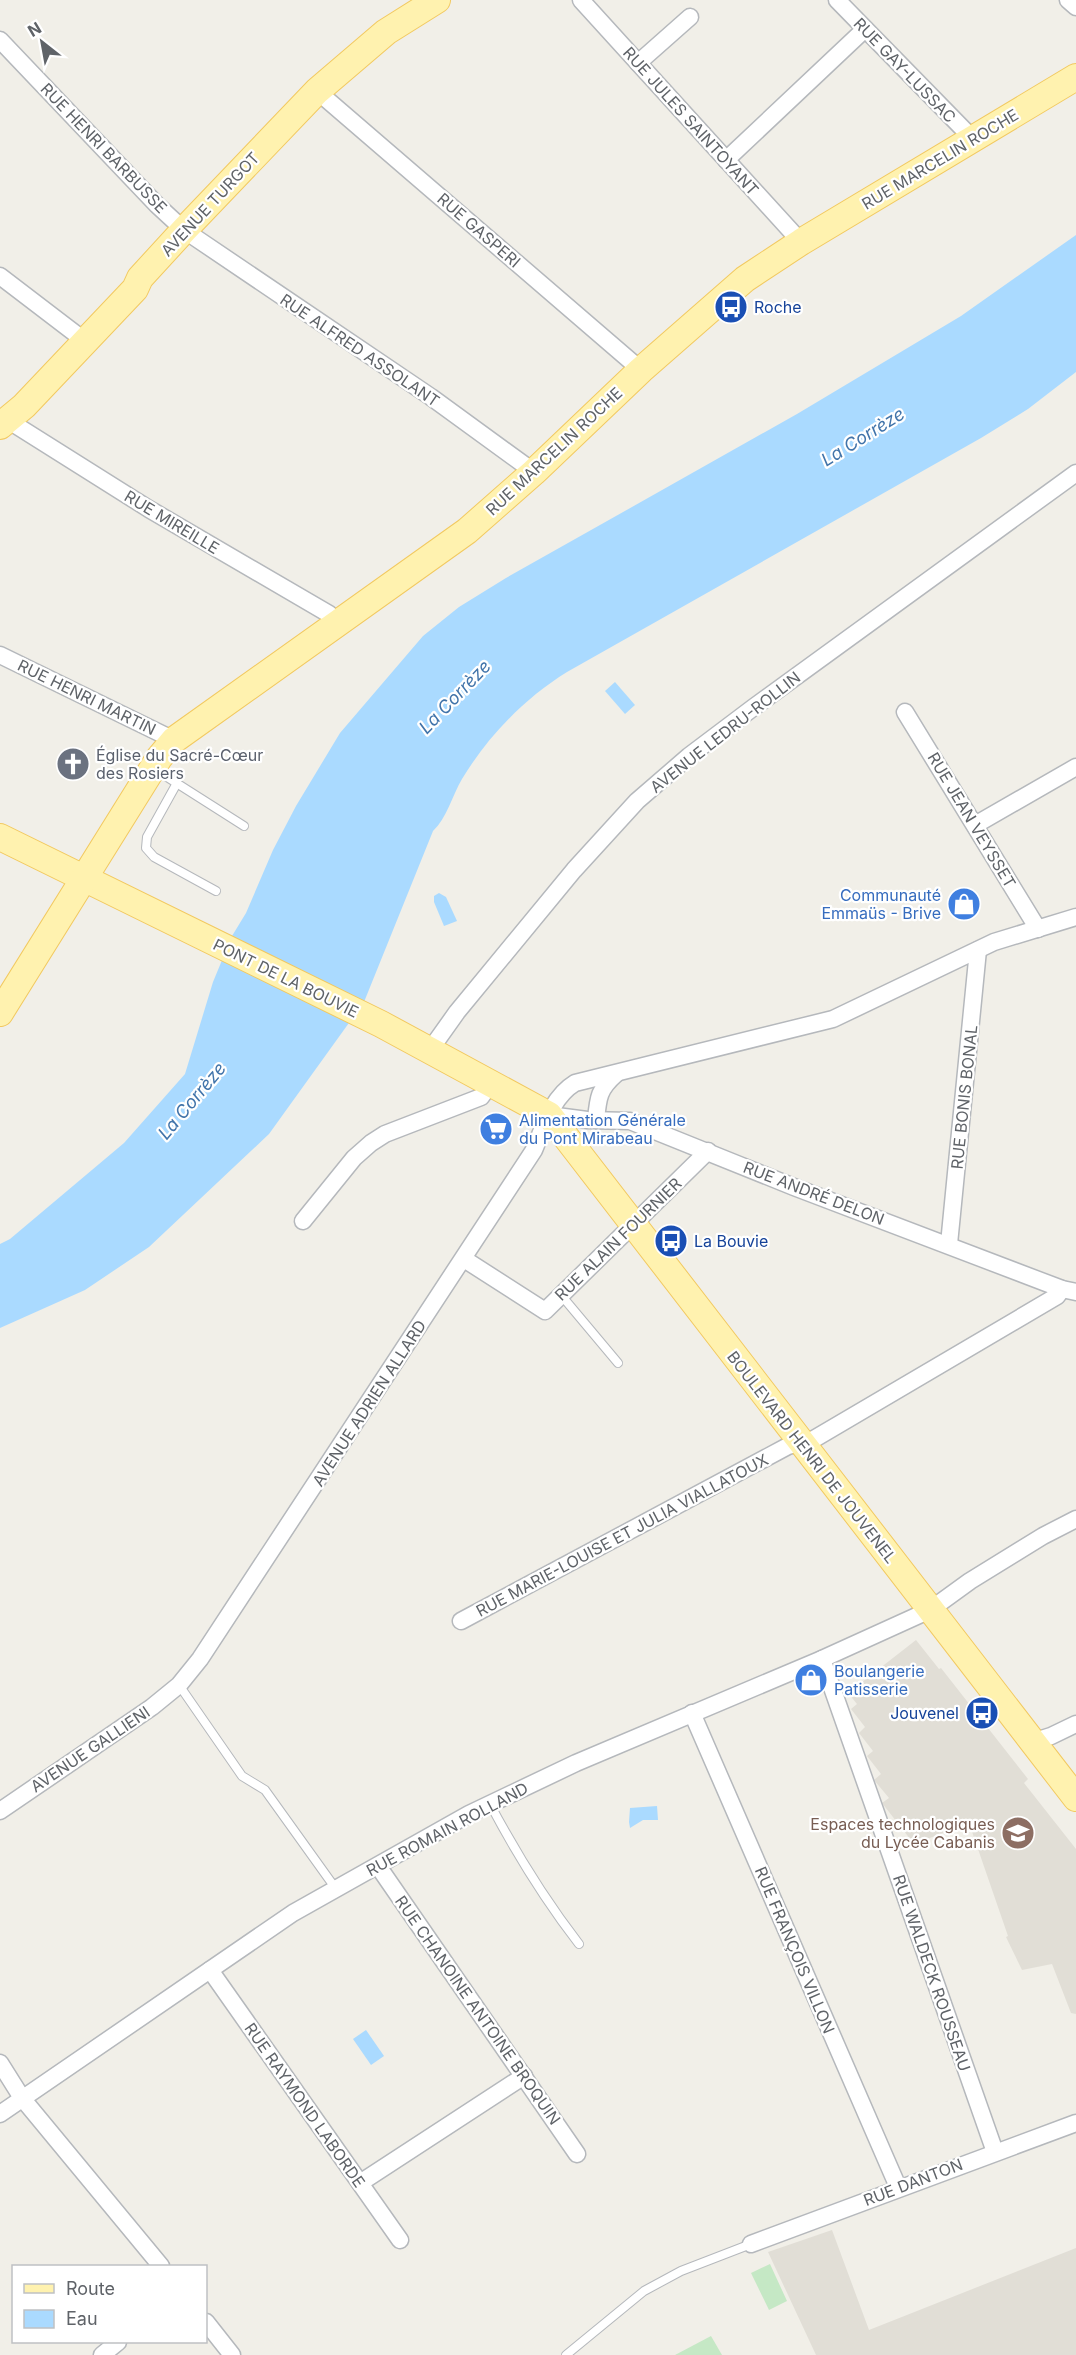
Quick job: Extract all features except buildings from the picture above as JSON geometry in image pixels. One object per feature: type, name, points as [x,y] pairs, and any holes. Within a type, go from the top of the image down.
[{"type":"main road","name":"AVENUE TURGOT","points":[[3,423],[24,406],[135,290],[140,278],[317,91],[386,32],[437,0]]},
{"type":"main road","name":"RUE MARCELIN ROCHE","points":[[0,1012],[153,768],[174,740],[467,531],[534,472],[641,370],[745,279],[801,242],[1076,77]]},
{"type":"main road","name":"PONT DE LA BOUVIE","points":[[0,837],[381,1024],[549,1115]]},
{"type":"main road","name":"BOULEVARD HENRI DE JOUVENEL","points":[[549,1115],[1076,1798]]},
{"type":"street","name":"RUE JULES SAINTOYANT","points":[[581,0],[801,242]]},
{"type":"street","name":"RUE GAY-LUSSAC","points":[[837,0],[974,140]]},
{"type":"street","points":[[1068,0],[1076,7]]},
{"type":"street","points":[[638,63],[690,17]]},
{"type":"street","points":[[726,160],[865,28]]},
{"type":"street","name":"RUE HENRI BARBUSSE","points":[[0,40],[157,205],[184,230]]},
{"type":"street","name":"RUE GASPERI","points":[[317,91],[641,370]]},
{"type":"street","name":"RUE ALFRED ASSOLANT","points":[[184,230],[431,397],[534,472]]},
{"type":"street","points":[[0,276],[85,341]]},
{"type":"street","name":"RUE MIREILLE","points":[[3,423],[329,614],[338,622]]},
{"type":"street","name":"AVENUE LEDRU-ROLLIN","points":[[430,1050],[457,1012],[574,870],[637,801],[689,756],[754,707],[1076,473]]},
{"type":"street","name":"RUE HENRI MARTIN","points":[[0,655],[174,740]]},
{"type":"street","name":"RUE JEAN VEYSSET","points":[[905,712],[1038,929]]},
{"type":"street","points":[[975,825],[1076,767]]},
{"type":"street","name":"AVENUE ADRIEN ALLARD","points":[[179,1685],[200,1659],[464,1259],[534,1150],[549,1115],[564,1090],[575,1083],[833,1019],[978,950],[1076,917]]},
{"type":"street","name":"RUE BONIS BONAL","points":[[949,1244],[978,950]]},
{"type":"street","points":[[596,1120],[597,1102],[602,1086],[617,1073]]},
{"type":"street","points":[[303,1221],[354,1158],[371,1143],[385,1134],[482,1098],[491,1083]]},
{"type":"street","name":"RUE ANDRÉ DELON","points":[[549,1115],[630,1121],[794,1187],[1069,1290]]},
{"type":"street","name":"RUE ALAIN FOURNIER","points":[[464,1259],[545,1311],[708,1151]]},
{"type":"street","name":"RUE MARIE-LOUISE ET JULIA VIALLATOUX","points":[[461,1621],[788,1446],[814,1439],[1069,1290]]},
{"type":"street","name":"RUE ROMAIN ROLLAND","points":[[0,2114],[293,1913],[336,1889],[490,1804],[576,1763],[822,1659],[930,1610],[970,1581],[1043,1536],[1076,1519]]},
{"type":"street","name":"RUE WALDECK ROUSSEAU","points":[[822,1659],[994,2152]]},
{"type":"street","name":"AVENUE GALLIENI","points":[[0,1811],[152,1707],[179,1685]]},
{"type":"street","name":"RUE FRANÇOIS VILLON","points":[[692,1713],[898,2187]]},
{"type":"street","points":[[1032,1742],[1071,1731]]},
{"type":"street","name":"RUE CHANOINE ANTOINE BROQUIN","points":[[378,1866],[577,2154]]},
{"type":"street","name":"RUE RAYMOND LABORDE","points":[[210,1970],[400,2240]]},
{"type":"street","points":[[0,2063],[22,2098],[160,2265]]},
{"type":"street","points":[[360,2183],[524,2076]]},
{"type":"street","name":"RUE DANTON","points":[[751,2244],[898,2187],[1076,2123]]},
{"type":"street","points":[[207,2323],[232,2355]]},
{"type":"street","points":[[102,2355],[117,2343]]},
{"type":"lane","points":[[153,768],[244,826]]},
{"type":"lane","points":[[177,783],[147,837],[146,848],[154,858],[216,891]]},
{"type":"lane","points":[[561,1295],[618,1363]]},
{"type":"lane","points":[[179,1685],[242,1776],[264,1790],[336,1889]]},
{"type":"lane","points":[[490,1804],[558,1917],[579,1944]]},
{"type":"lane","points":[[566,2355],[645,2291],[681,2271],[751,2244]]},
{"type":"shaded area","name":"Espaces technologiques du Lycée Cabanis","points":[[916,1640],[939,1669],[941,1668],[1028,1779],[1024,1783],[1076,1849],[1076,2014],[1071,2013],[1052,1964],[1022,1970],[1006,1937],[1008,1936],[969,1823],[914,1844],[882,1803],[889,1798],[874,1780],[881,1774],[867,1756],[873,1751],[859,1733],[865,1727],[851,1709],[857,1704],[848,1693]]},
{"type":"shaded area","points":[[832,2230],[869,2330],[1076,2248],[1076,2355],[816,2355],[768,2252]]},
{"type":"green space","points":[[770,2264],[787,2301],[769,2310],[751,2273]]},
{"type":"green space","points":[[711,2336],[722,2355],[675,2355]]},
{"type":"water","name":"La Corrèze","points":[[1076,235],[1076,372],[1028,409],[981,438],[567,672],[522,706],[508,719],[472,763],[446,813],[433,831],[364,1002],[269,1134],[149,1247],[85,1290],[0,1328],[0,1244],[10,1239],[124,1143],[185,1074],[213,982],[232,936],[246,913],[273,850],[296,806],[340,733],[423,636],[459,607],[506,578],[797,414],[961,316]]},
{"type":"water","points":[[615,682],[635,705],[625,714],[605,691]]},
{"type":"water","points":[[439,893],[446,897],[457,921],[444,926],[434,902],[434,896]]},
{"type":"water","points":[[657,1806],[658,1820],[643,1820],[630,1828],[630,1808]]},
{"type":"water","points":[[366,2030],[384,2056],[371,2065],[353,2039]]},
{"type":"place","name":"Roche","points":[[731,307]]},
{"type":"place","name":"Église du Sacré-Cœur des Rosiers","points":[[73,764]]},
{"type":"place","name":"Communauté Emmaüs - Brive","points":[[964,904]]},
{"type":"place","name":"Alimentation Générale du Pont Mirabeau","points":[[496,1129]]},
{"type":"place","name":"La Bouvie","points":[[671,1241]]},
{"type":"place","name":"Boulangerie Patisserie","points":[[811,1680]]},
{"type":"place","name":"Jouvenel","points":[[982,1713]]},
{"type":"place","name":"Espaces technologiques du Lycée Cabanis","points":[[1018,1833]]}]
